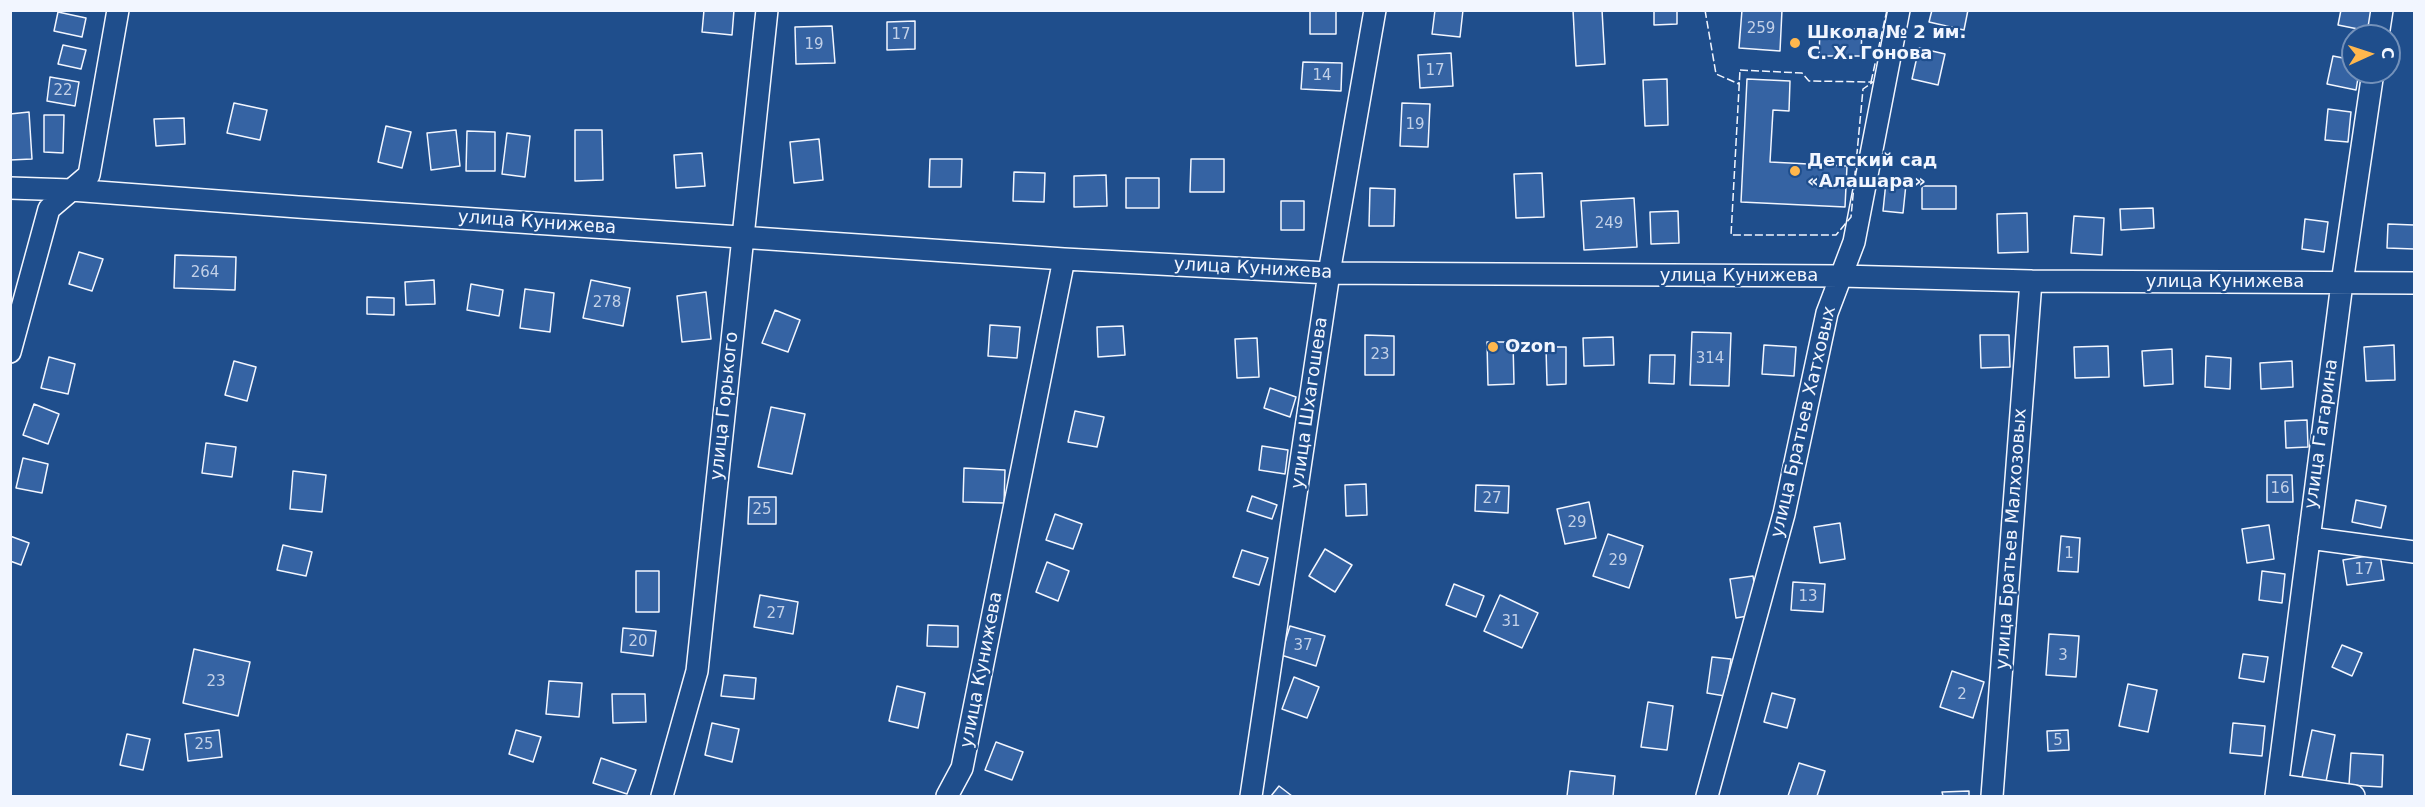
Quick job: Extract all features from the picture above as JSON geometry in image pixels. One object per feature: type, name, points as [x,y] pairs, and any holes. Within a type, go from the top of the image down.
[{"type":"street","points":[[10,352],[49,209],[89,175],[118,10]]},
{"type":"street","name":"улица Горького","points":[[662,796],[697,672],[767,10]]},
{"type":"street","name":"улица Шхагошева","points":[[1251,796],[1329,273],[1375,10]]},
{"type":"street","name":"улица Братьев Хатховых","points":[[1707,796],[1784,514],[1827,313],[1854,242],[1899,10]]},
{"type":"street","name":"улица Гагарина","points":[[2277,790],[2342,283],[2371,84]]},
{"type":"street","name":"улица Кунижева","points":[[10,188],[71,190],[1064,259],[1329,273],[2415,283]]},
{"type":"street","name":"улица Кунижева","points":[[947,796],[962,768],[1064,259]]},
{"type":"street","name":"улица Братьев Малхозовых","points":[[1992,796],[2031,281]]},
{"type":"street","points":[[2308,538],[2415,552]]},
{"type":"street","points":[[2277,790],[2354,796]]},
{"type":"building","points":[[704,10],[734,10],[732,35],[702,32]]},
{"type":"building","points":[[1310,10],[1336,10],[1336,34],[1310,34]]},
{"type":"building","points":[[1435,10],[1463,10],[1460,37],[1432,34]]},
{"type":"building","points":[[1573,10],[1602,10],[1605,64],[1576,66]]},
{"type":"building","points":[[1654,10],[1677,10],[1677,24],[1654,25]]},
{"type":"building","points":[[1742,10],[1782,10],[1780,51],[1739,48]]},
{"type":"building","points":[[1932,10],[1968,10],[1964,30],[1929,22]]},
{"type":"building","points":[[2341,10],[2372,10],[2369,24],[2338,25]]},
{"type":"building","points":[[58,12],[86,18],[82,37],[54,31]]},
{"type":"building","points":[[915,21],[915,49],[887,50],[887,22]]},
{"type":"building","points":[[832,26],[835,63],[796,64],[795,27]]},
{"type":"building","points":[[1820,29],[1862,29],[1861,56],[1819,56]]},
{"type":"building","points":[[63,45],[86,50],[81,69],[58,64]]},
{"type":"building","points":[[1919,48],[1945,54],[1938,85],[1912,79]]},
{"type":"building","points":[[1451,53],[1453,86],[1420,88],[1418,55]]},
{"type":"building","points":[[2333,56],[2341,58],[2341,84],[2357,84],[2356,90],[2327,84]]},
{"type":"building","points":[[1303,62],[1342,63],[1341,91],[1301,89]]},
{"type":"building","points":[[50,77],[79,82],[75,106],[47,101]]},
{"type":"building","points":[[1667,79],[1668,125],[1645,126],[1643,80]]},
{"type":"building","points":[[1747,79],[1790,81],[1789,111],[1773,110],[1770,162],[1847,166],[1845,207],[1741,202]]},
{"type":"building","points":[[234,103],[267,110],[260,140],[227,133]]},
{"type":"building","points":[[1402,103],[1430,104],[1428,147],[1400,146]]},
{"type":"building","points":[[2328,109],[2351,112],[2348,142],[2325,140]]},
{"type":"building","points":[[29,112],[32,159],[10,160],[10,114]]},
{"type":"building","points":[[44,115],[64,115],[63,153],[44,152]]},
{"type":"building","points":[[184,118],[185,144],[156,146],[154,119]]},
{"type":"building","points":[[386,126],[411,132],[402,168],[378,162]]},
{"type":"building","points":[[456,130],[460,166],[431,170],[427,133]]},
{"type":"building","points":[[575,130],[602,130],[603,180],[575,181]]},
{"type":"building","points":[[467,131],[495,132],[495,171],[466,171]]},
{"type":"building","points":[[507,133],[530,136],[525,177],[502,174]]},
{"type":"building","points":[[819,139],[823,180],[794,183],[790,142]]},
{"type":"building","points":[[702,153],[705,186],[676,188],[674,155]]},
{"type":"building","points":[[930,159],[962,159],[961,187],[929,187]]},
{"type":"building","points":[[1191,159],[1224,159],[1224,192],[1190,192]]},
{"type":"building","points":[[1014,172],[1045,173],[1044,202],[1013,201]]},
{"type":"building","points":[[1542,173],[1544,217],[1516,218],[1514,174]]},
{"type":"building","points":[[1106,175],[1107,206],[1074,207],[1074,176]]},
{"type":"building","points":[[1126,178],[1159,178],[1159,208],[1126,208]]},
{"type":"building","points":[[1886,182],[1906,184],[1903,213],[1883,211]]},
{"type":"building","points":[[1922,186],[1956,186],[1956,209],[1922,209]]},
{"type":"building","points":[[1370,188],[1395,189],[1394,226],[1369,226]]},
{"type":"building","points":[[1634,198],[1637,247],[1584,250],[1581,201]]},
{"type":"building","points":[[1281,201],[1304,201],[1304,230],[1281,230]]},
{"type":"building","points":[[2153,208],[2154,228],[2121,230],[2120,209]]},
{"type":"building","points":[[1678,211],[1679,243],[1651,244],[1650,212]]},
{"type":"building","points":[[2027,213],[2028,252],[1998,253],[1997,214]]},
{"type":"building","points":[[2074,216],[2104,218],[2102,255],[2071,253]]},
{"type":"building","points":[[2305,219],[2328,222],[2324,252],[2302,249]]},
{"type":"building","points":[[2388,224],[2414,225],[2414,249],[2387,248]]},
{"type":"building","points":[[79,252],[103,259],[92,291],[69,284]]},
{"type":"building","points":[[175,255],[236,257],[235,290],[174,288]]},
{"type":"building","points":[[434,280],[435,304],[406,305],[405,282]]},
{"type":"building","points":[[591,280],[630,288],[623,326],[583,318]]},
{"type":"building","points":[[471,284],[503,290],[499,316],[467,310]]},
{"type":"building","points":[[525,289],[554,293],[550,332],[520,328]]},
{"type":"building","points":[[706,292],[711,339],[682,342],[677,296]]},
{"type":"building","points":[[367,297],[394,298],[394,315],[367,314]]},
{"type":"building","points":[[775,310],[800,320],[788,352],[762,343]]},
{"type":"building","points":[[990,325],[1020,327],[1017,358],[988,356]]},
{"type":"building","points":[[1123,326],[1125,355],[1098,357],[1097,327]]},
{"type":"building","points":[[1692,332],[1731,333],[1729,386],[1690,385]]},
{"type":"building","points":[[1365,335],[1394,336],[1394,375],[1365,375]]},
{"type":"building","points":[[1980,335],[2009,335],[2010,367],[1981,368]]},
{"type":"building","points":[[1613,337],[1614,365],[1584,366],[1583,338]]},
{"type":"building","points":[[1257,338],[1259,377],[1237,378],[1235,339]]},
{"type":"building","points":[[1487,342],[1513,342],[1514,384],[1488,385]]},
{"type":"building","points":[[1764,345],[1796,347],[1794,376],[1762,374]]},
{"type":"building","points":[[2394,345],[2395,380],[2366,381],[2364,347]]},
{"type":"building","points":[[2108,346],[2109,377],[2075,378],[2074,347]]},
{"type":"building","points":[[1546,347],[1566,347],[1566,384],[1547,385]]},
{"type":"building","points":[[2172,349],[2173,384],[2144,386],[2142,351]]},
{"type":"building","points":[[1650,355],[1675,355],[1674,384],[1649,383]]},
{"type":"building","points":[[2206,356],[2231,358],[2230,389],[2205,387]]},
{"type":"building","points":[[49,357],[75,364],[68,394],[41,388]]},
{"type":"building","points":[[234,361],[256,367],[247,401],[225,395]]},
{"type":"building","points":[[2292,361],[2293,387],[2261,389],[2260,363]]},
{"type":"building","points":[[1270,388],[1296,397],[1290,417],[1264,408]]},
{"type":"building","points":[[34,404],[59,414],[48,444],[23,435]]},
{"type":"building","points":[[771,407],[805,414],[792,474],[758,467]]},
{"type":"building","points":[[1075,411],[1104,417],[1097,447],[1068,442]]},
{"type":"building","points":[[2307,420],[2308,447],[2286,448],[2285,421]]},
{"type":"building","points":[[206,443],[236,447],[232,477],[202,473]]},
{"type":"building","points":[[1262,446],[1288,450],[1285,474],[1259,470]]},
{"type":"building","points":[[23,458],[48,464],[42,493],[16,488]]},
{"type":"building","points":[[964,468],[1005,470],[1004,503],[963,502]]},
{"type":"building","points":[[293,471],[326,475],[322,512],[290,509]]},
{"type":"building","points":[[2267,475],[2292,475],[2293,502],[2267,502]]},
{"type":"building","points":[[1366,484],[1367,515],[1346,516],[1345,485]]},
{"type":"building","points":[[1476,485],[1509,486],[1508,513],[1475,511]]},
{"type":"building","points":[[1252,496],[1277,505],[1272,519],[1247,511]]},
{"type":"building","points":[[749,497],[776,497],[776,524],[748,524]]},
{"type":"building","points":[[2356,500],[2386,506],[2381,528],[2352,522]]},
{"type":"building","points":[[1589,502],[1596,538],[1565,544],[1557,509]]},
{"type":"building","points":[[1055,514],[1082,524],[1073,549],[1046,540]]},
{"type":"building","points":[[1840,523],[1845,559],[1820,563],[1814,527]]},
{"type":"building","points":[[2269,525],[2274,559],[2247,563],[2242,529]]},
{"type":"building","points":[[1608,534],[1643,546],[1629,588],[1593,576]]},
{"type":"building","points":[[10,536],[29,543],[21,565],[10,561]]},
{"type":"building","points":[[2061,536],[2080,538],[2078,572],[2058,571]]},
{"type":"building","points":[[283,545],[312,552],[306,576],[277,570]]},
{"type":"building","points":[[1325,549],[1352,565],[1335,592],[1309,576]]},
{"type":"building","points":[[1242,550],[1268,558],[1259,585],[1233,577]]},
{"type":"building","points":[[2380,554],[2384,580],[2347,585],[2343,560]]},
{"type":"building","points":[[1047,562],[1069,571],[1058,601],[1036,592]]},
{"type":"building","points":[[636,571],[659,571],[659,612],[636,612]]},
{"type":"building","points":[[2262,571],[2285,574],[2282,603],[2259,600]]},
{"type":"building","points":[[1753,576],[1759,614],[1736,618],[1730,579]]},
{"type":"building","points":[[1793,582],[1825,584],[1823,612],[1791,610]]},
{"type":"building","points":[[1454,584],[1484,596],[1476,617],[1446,605]]},
{"type":"building","points":[[760,595],[798,602],[793,634],[754,627]]},
{"type":"building","points":[[1500,595],[1538,613],[1522,648],[1484,631]]},
{"type":"building","points":[[928,625],[958,626],[958,647],[927,646]]},
{"type":"building","points":[[1290,626],[1325,636],[1316,666],[1281,655]]},
{"type":"building","points":[[623,628],[656,631],[653,656],[621,652]]},
{"type":"building","points":[[2049,634],[2079,636],[2076,677],[2046,675]]},
{"type":"building","points":[[2342,645],[2362,653],[2352,676],[2332,667]]},
{"type":"building","points":[[194,649],[250,662],[238,716],[183,703]]},
{"type":"building","points":[[2243,654],[2268,657],[2264,682],[2239,678]]},
{"type":"building","points":[[1712,657],[1731,659],[1725,696],[1707,693]]},
{"type":"building","points":[[1952,671],[1984,682],[1973,718],[1940,707]]},
{"type":"building","points":[[724,675],[756,678],[754,699],[721,696]]},
{"type":"building","points":[[1294,677],[1319,687],[1307,718],[1282,709]]},
{"type":"building","points":[[549,681],[582,683],[579,717],[546,714]]},
{"type":"building","points":[[2128,684],[2157,690],[2148,732],[2119,726]]},
{"type":"building","points":[[897,686],[925,693],[918,728],[889,721]]},
{"type":"building","points":[[1772,693],[1795,699],[1787,728],[1764,722]]},
{"type":"building","points":[[612,694],[645,694],[646,722],[613,723]]},
{"type":"building","points":[[1648,702],[1673,706],[1667,750],[1641,747]]},
{"type":"building","points":[[712,723],[739,729],[732,762],[705,755]]},
{"type":"building","points":[[2233,723],[2265,726],[2262,756],[2230,753]]},
{"type":"building","points":[[219,730],[222,757],[188,761],[185,734]]},
{"type":"building","points":[[516,730],[541,737],[533,762],[509,754]]},
{"type":"building","points":[[2068,730],[2069,750],[2048,751],[2047,731]]},
{"type":"building","points":[[2312,730],[2335,735],[2325,787],[2301,782]]},
{"type":"building","points":[[127,734],[150,739],[143,770],[120,765]]},
{"type":"building","points":[[996,742],[1023,752],[1012,780],[985,770]]},
{"type":"building","points":[[2351,753],[2383,755],[2382,787],[2349,785]]},
{"type":"building","points":[[601,758],[636,770],[627,794],[593,783]]},
{"type":"building","points":[[1799,763],[1825,771],[1817,796],[1788,796]]},
{"type":"building","points":[[1570,771],[1615,776],[1613,796],[1567,796]]},
{"type":"building","points":[[1279,786],[1292,796],[1271,796]]},
{"type":"building","points":[[1969,791],[1969,796],[1943,796],[1942,792]]},
{"type":"fence","points":[[1705,10],[1716,74],[1739,84],[1739,82]]},
{"type":"fence","points":[[1871,82],[1887,10]]},
{"type":"fence","points":[[1740,70],[1802,73],[1809,81],[1873,82],[1863,89],[1851,217],[1836,235],[1731,235],[1740,70]]},
{"type":"place","name":"Школа № 2 им. С. Х. Гонова","points":[[1795,43]]},
{"type":"place","name":"Детский сад «Алашара»","points":[[1795,171]]},
{"type":"place","name":"Ozon","points":[[1493,347]]}]
